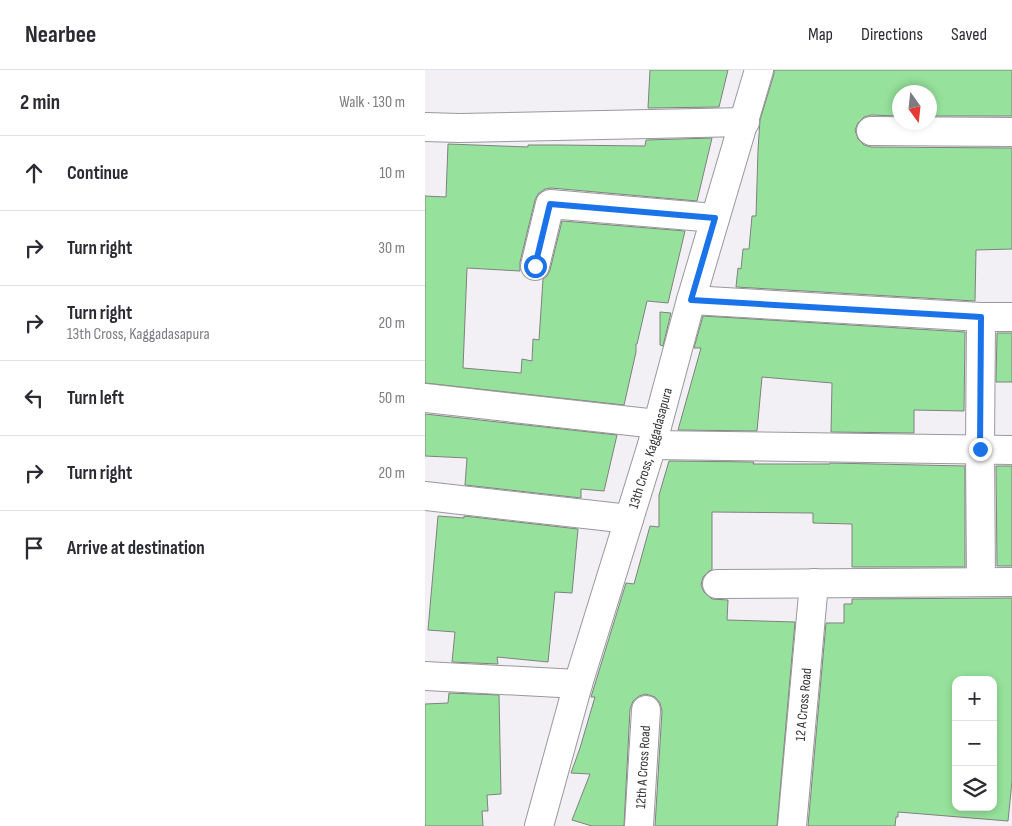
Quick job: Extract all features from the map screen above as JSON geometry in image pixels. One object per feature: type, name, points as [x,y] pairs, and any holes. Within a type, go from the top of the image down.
[{"type":"street","name":"13th Cross, Kaggadasapura","points":[[539,826],[578,684],[655,435],[691,300],[759,70]]},
{"type":"street","points":[[425,127],[470,128],[745,122]]},
{"type":"street","points":[[871,131],[1012,132]]},
{"type":"street","points":[[535,266],[550,204],[715,218]]},
{"type":"street","points":[[691,300],[981,317],[1012,317]]},
{"type":"street","points":[[981,317],[981,582]]},
{"type":"street","points":[[425,398],[655,435],[1012,450]]},
{"type":"street","points":[[425,496],[629,519]]},
{"type":"street","points":[[717,584],[1012,582]]},
{"type":"street","name":"12 A Cross Road","points":[[792,826],[814,583]]},
{"type":"street","points":[[425,676],[578,684]]},
{"type":"street","name":"12th A Cross Road","points":[[639,826],[646,710]]},
{"type":"building","points":[[650,70],[728,70],[719,107],[648,108]]},
{"type":"building","points":[[774,70],[1012,70],[1012,116],[937,116],[937,85],[892,85],[892,116],[871,115],[864,117],[858,123],[855,130],[858,139],[864,145],[871,147],[1012,148],[1012,249],[976,250],[975,301],[736,287],[738,268],[741,269],[743,249],[749,249],[752,216],[756,216],[760,120]]},
{"type":"building","points":[[712,138],[697,201],[545,189],[538,194],[535,200],[520,262],[520,271],[467,268],[463,368],[521,373],[522,359],[532,361],[533,339],[539,340],[543,279],[550,270],[562,221],[685,231],[668,303],[647,301],[624,405],[425,383],[425,196],[446,197],[448,144],[528,147],[528,145],[645,146],[646,140]]},
{"type":"building","points":[[660,312],[671,313],[663,346],[660,345]]},
{"type":"building","points":[[703,316],[965,332],[964,411],[914,410],[914,433],[831,432],[832,383],[762,377],[757,431],[678,430],[701,348],[694,348]]},
{"type":"building","points":[[997,333],[1012,333],[1012,382],[996,382]]},
{"type":"building","points":[[425,414],[617,435],[604,491],[581,489],[581,498],[465,485],[467,458],[425,456]]},
{"type":"building","points":[[669,461],[754,462],[753,464],[830,463],[965,466],[965,567],[852,567],[852,524],[813,523],[813,513],[712,512],[712,570],[703,577],[701,585],[704,592],[712,599],[728,600],[727,620],[795,622],[777,826],[655,826],[662,711],[660,703],[655,697],[646,694],[639,696],[633,701],[630,709],[624,826],[592,826],[572,820],[590,774],[571,773],[595,697],[591,697],[626,583],[634,584],[650,526],[659,527],[659,495]]},
{"type":"building","points":[[996,466],[1012,466],[1012,566],[997,566]]},
{"type":"building","points":[[438,516],[464,518],[464,516],[578,529],[572,593],[555,592],[548,662],[497,657],[498,664],[452,662],[455,632],[428,630]]},
{"type":"building","points":[[1012,598],[1012,781],[1008,821],[898,812],[895,826],[808,826],[826,623],[844,623],[844,604],[852,604],[852,599]]},
{"type":"building","points":[[449,693],[499,695],[501,794],[487,795],[488,811],[482,811],[483,826],[425,826],[425,704],[448,703]]},
{"type":"route","points":[[535,266],[550,204],[715,218],[691,300],[981,317],[980,449]]}]
